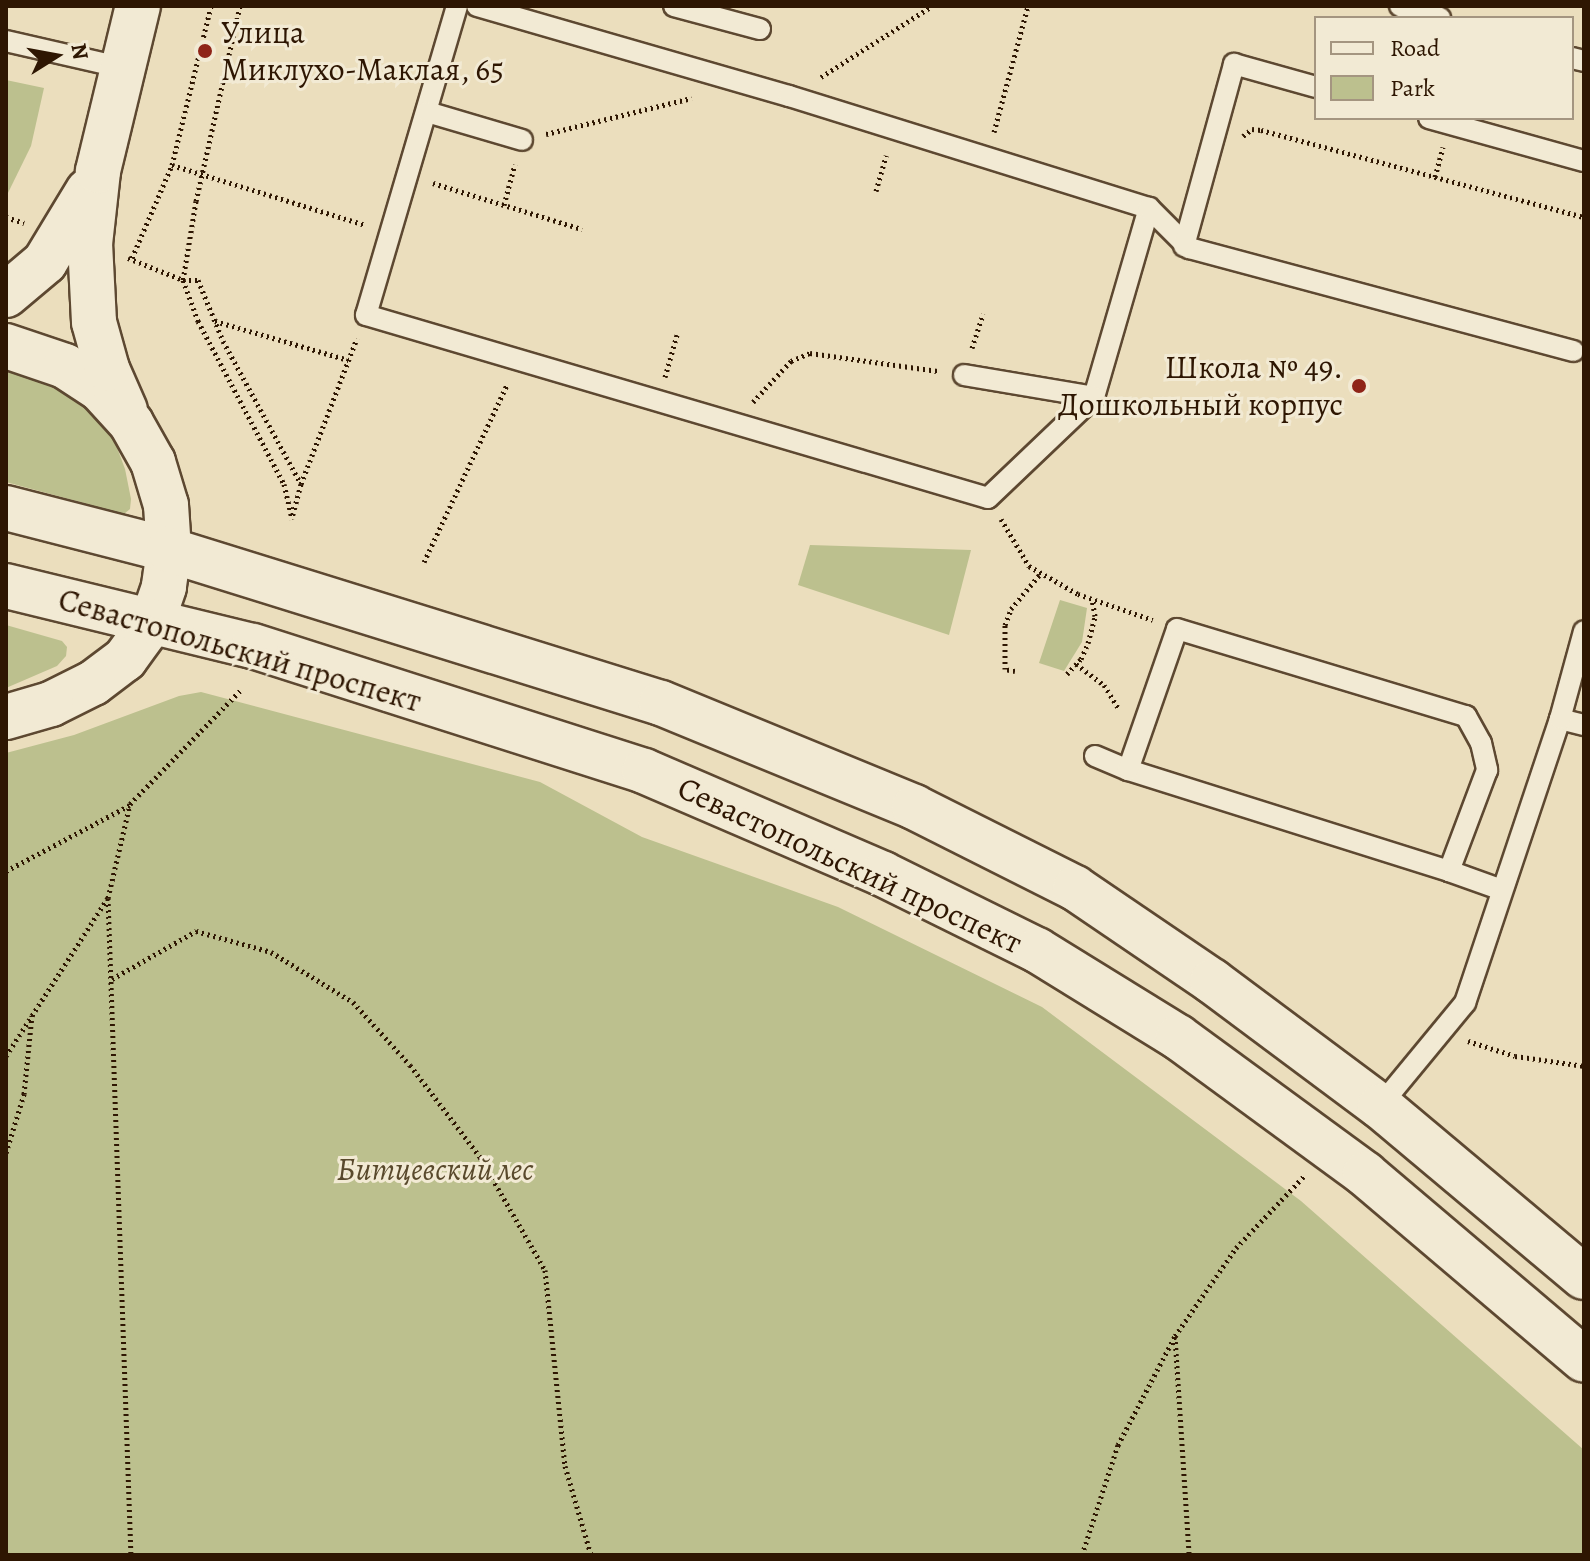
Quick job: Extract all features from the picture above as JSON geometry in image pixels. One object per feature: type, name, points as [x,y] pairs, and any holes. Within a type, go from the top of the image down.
[{"type":"main road","points":[[6,717],[51,704],[93,683],[125,659],[152,622],[164,587],[169,550],[162,491],[153,462],[131,423],[107,369],[94,322],[90,244],[98,171],[138,6]]},
{"type":"main road","points":[[6,295],[45,262],[98,171]]},
{"type":"main road","points":[[6,346],[65,366],[100,389],[131,423]]},
{"type":"main road","points":[[6,508],[169,550],[661,703],[914,807],[1075,888],[1212,981],[1380,1106],[1584,1277]]},
{"type":"main road","name":"Севастопольский проспект","points":[[6,586],[253,646],[644,771],[883,874],[1037,950],[1178,1037],[1365,1174],[1584,1360]]},
{"type":"lane","points":[[457,6],[366,315],[518,361],[988,498],[1094,397],[1149,208]]},
{"type":"lane","points":[[477,6],[789,96],[893,131],[1149,208],[1184,246],[1573,351]]},
{"type":"lane","points":[[674,6],[760,29]]},
{"type":"lane","points":[[1400,6],[1433,16]]},
{"type":"lane","points":[[6,41],[124,68]]},
{"type":"lane","points":[[1184,246],[1234,64],[1314,86]]},
{"type":"lane","points":[[427,112],[522,140]]},
{"type":"lane","points":[[1436,120],[1584,161]]},
{"type":"lane","points":[[964,375],[1094,397]]},
{"type":"lane","points":[[1128,770],[1177,629],[1466,716],[1481,743],[1487,770],[1449,871]]},
{"type":"lane","points":[[1380,1106],[1465,1003],[1560,719],[1584,631]]},
{"type":"lane","points":[[1560,719],[1584,725]]},
{"type":"lane","points":[[1095,756],[1128,770],[1502,890]]},
{"type":"path","points":[[132,259],[172,165],[211,6]]},
{"type":"path","points":[[240,6],[202,174],[183,280],[198,321],[284,484],[292,519],[301,484],[366,315]]},
{"type":"path","points":[[789,96],[932,6]]},
{"type":"path","points":[[995,127],[1028,6]]},
{"type":"path","points":[[504,205],[522,140],[745,85]]},
{"type":"path","points":[[1241,139],[1252,129],[1261,130],[1584,217]]},
{"type":"path","points":[[876,191],[893,131]]},
{"type":"path","points":[[1435,177],[1444,145]]},
{"type":"path","points":[[172,165],[392,234]]},
{"type":"path","points":[[409,175],[582,229]]},
{"type":"path","points":[[117,253],[183,280],[198,280],[214,321],[301,484]]},
{"type":"path","points":[[733,423],[791,361],[810,353],[964,375],[983,314]]},
{"type":"path","points":[[214,321],[348,360]]},
{"type":"path","points":[[657,401],[677,335]]},
{"type":"path","points":[[424,562],[518,361]]},
{"type":"path","points":[[988,498],[1029,566],[1092,599],[1177,629]]},
{"type":"path","points":[[1015,671],[1005,669],[1005,625],[1011,609],[1041,573]]},
{"type":"path","points":[[1067,674],[1076,664],[1092,631],[1092,599]]},
{"type":"path","points":[[1076,664],[1104,685],[1115,698],[1122,716]]},
{"type":"path","points":[[6,871],[130,804],[198,730],[242,689]]},
{"type":"path","points":[[130,804],[108,898],[131,1555]]},
{"type":"path","points":[[6,1056],[32,1010],[108,898]]},
{"type":"path","points":[[112,979],[196,931],[271,952],[353,1002],[410,1065],[480,1157],[545,1270],[565,1466],[591,1555]]},
{"type":"path","points":[[6,1164],[24,1094],[32,1010]]},
{"type":"path","points":[[1441,1032],[1515,1056],[1584,1066]]},
{"type":"path","points":[[6,1153],[24,1094]]},
{"type":"path","points":[[1082,1555],[1118,1445],[1175,1336],[1236,1248],[1305,1175]]},
{"type":"path","points":[[1175,1336],[1189,1555]]},
{"type":"green space","points":[[6,80],[44,88],[31,146],[6,197]]},
{"type":"green space","points":[[6,364],[56,383],[89,409],[113,437],[125,469],[131,499],[130,509],[124,514],[6,482]]},
{"type":"green space","points":[[810,545],[971,550],[949,635],[798,585]]},
{"type":"green space","points":[[1060,600],[1087,608],[1082,642],[1064,671],[1039,663]]},
{"type":"green space","points":[[6,625],[62,641],[67,647],[66,656],[57,666],[6,688]]},
{"type":"green space","name":"Битцевский лес","points":[[201,692],[540,782],[642,837],[838,907],[1042,1007],[1301,1201],[1584,1450],[1584,1555],[6,1555],[6,753],[74,735],[179,696]]},
{"type":"place","name":"Улица Миклухо-Маклая, 65","points":[[205,51]]},
{"type":"place","name":"Школа № 49. Дошкольный корпус","points":[[1359,386]]}]
